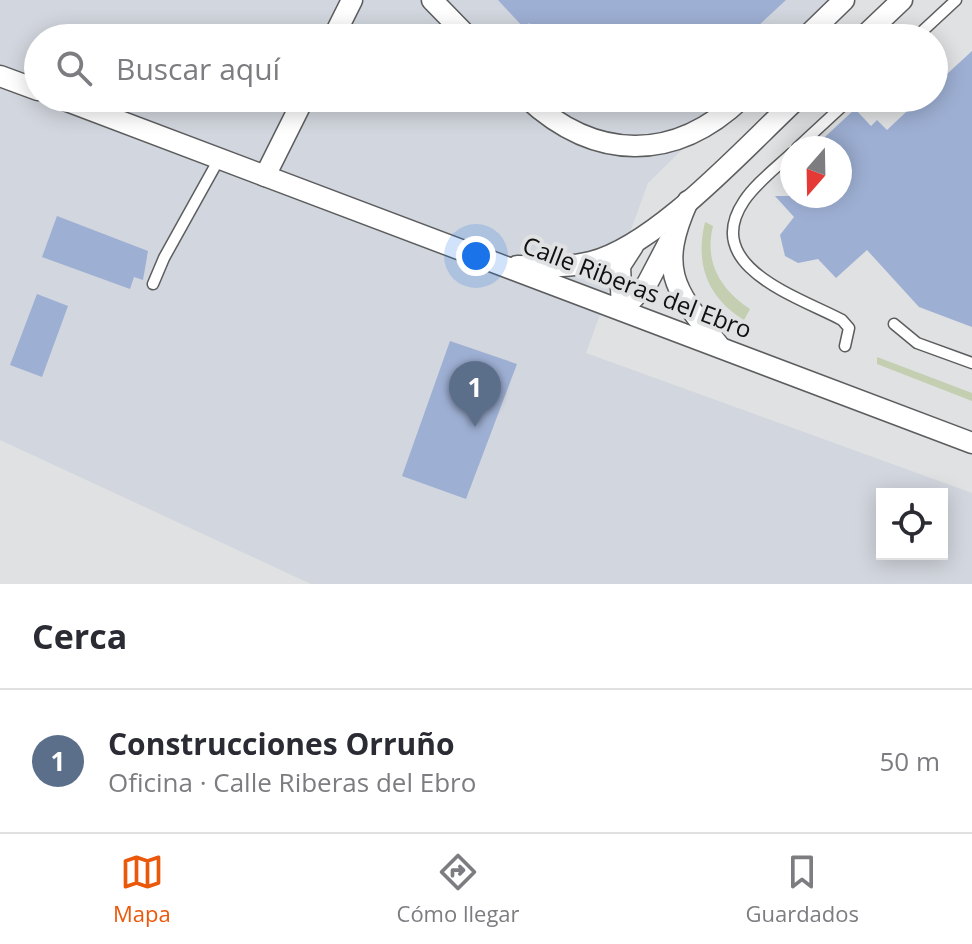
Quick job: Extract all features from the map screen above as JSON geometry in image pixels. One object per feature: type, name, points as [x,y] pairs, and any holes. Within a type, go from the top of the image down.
[{"type":"street","points":[[340,24],[352,0]]},
{"type":"street","points":[[432,0],[455,24]]},
{"type":"street","points":[[819,24],[844,0]]},
{"type":"street","points":[[877,24],[902,0]]},
{"type":"street","points":[[0,76],[24,85]]},
{"type":"street","name":"Calle Riberas del Ebro","points":[[96,112],[972,443]]},
{"type":"street","points":[[265,176],[297,112]]},
{"type":"street","points":[[547,112],[584,137],[603,145],[628,147],[694,133],[723,112]]},
{"type":"street","points":[[502,265],[589,262],[620,251],[689,199],[783,112]]},
{"type":"street","points":[[622,310],[647,284],[689,199]]},
{"type":"street","points":[[675,232],[670,255],[680,291],[720,347]]},
{"type":"street","points":[[622,310],[620,266],[626,252],[644,234]]},
{"type":"lane","points":[[930,24],[956,0]]},
{"type":"lane","points":[[810,136],[836,112]]},
{"type":"lane","points":[[153,284],[164,258],[219,159]]},
{"type":"lane","points":[[780,165],[742,203],[735,220],[734,239],[747,269],[842,320],[849,328],[845,346]]},
{"type":"lane","points":[[894,324],[917,343],[972,363]]},
{"type":"shaded area","points":[[0,0],[835,0],[810,24],[24,24],[24,112],[721,112],[648,183],[586,353],[972,493],[972,584],[311,584],[0,440]]},
{"type":"green space","points":[[705,222],[713,226],[711,251],[717,274],[730,293],[750,309],[744,320],[721,301],[707,278],[702,252]]},
{"type":"green space","points":[[877,357],[972,393],[972,401],[877,364]]},
{"type":"building","points":[[498,0],[786,0],[760,24],[520,24]]},
{"type":"building","points":[[972,51],[972,327],[919,307],[867,250],[836,278],[818,259],[798,263],[785,256],[780,235],[794,217],[786,208],[852,208],[852,136],[826,136],[852,112],[858,112],[871,126],[877,120],[887,130],[906,112],[948,112],[948,73]]},
{"type":"building","points":[[57,216],[148,251],[143,280],[134,277],[130,289],[42,257]]},
{"type":"building","points":[[37,294],[68,306],[42,377],[10,365]]},
{"type":"building","points":[[450,341],[517,364],[466,499],[402,476]]},
{"type":"place","name":"Construcciones Orruño","points":[[475,427]]}]
